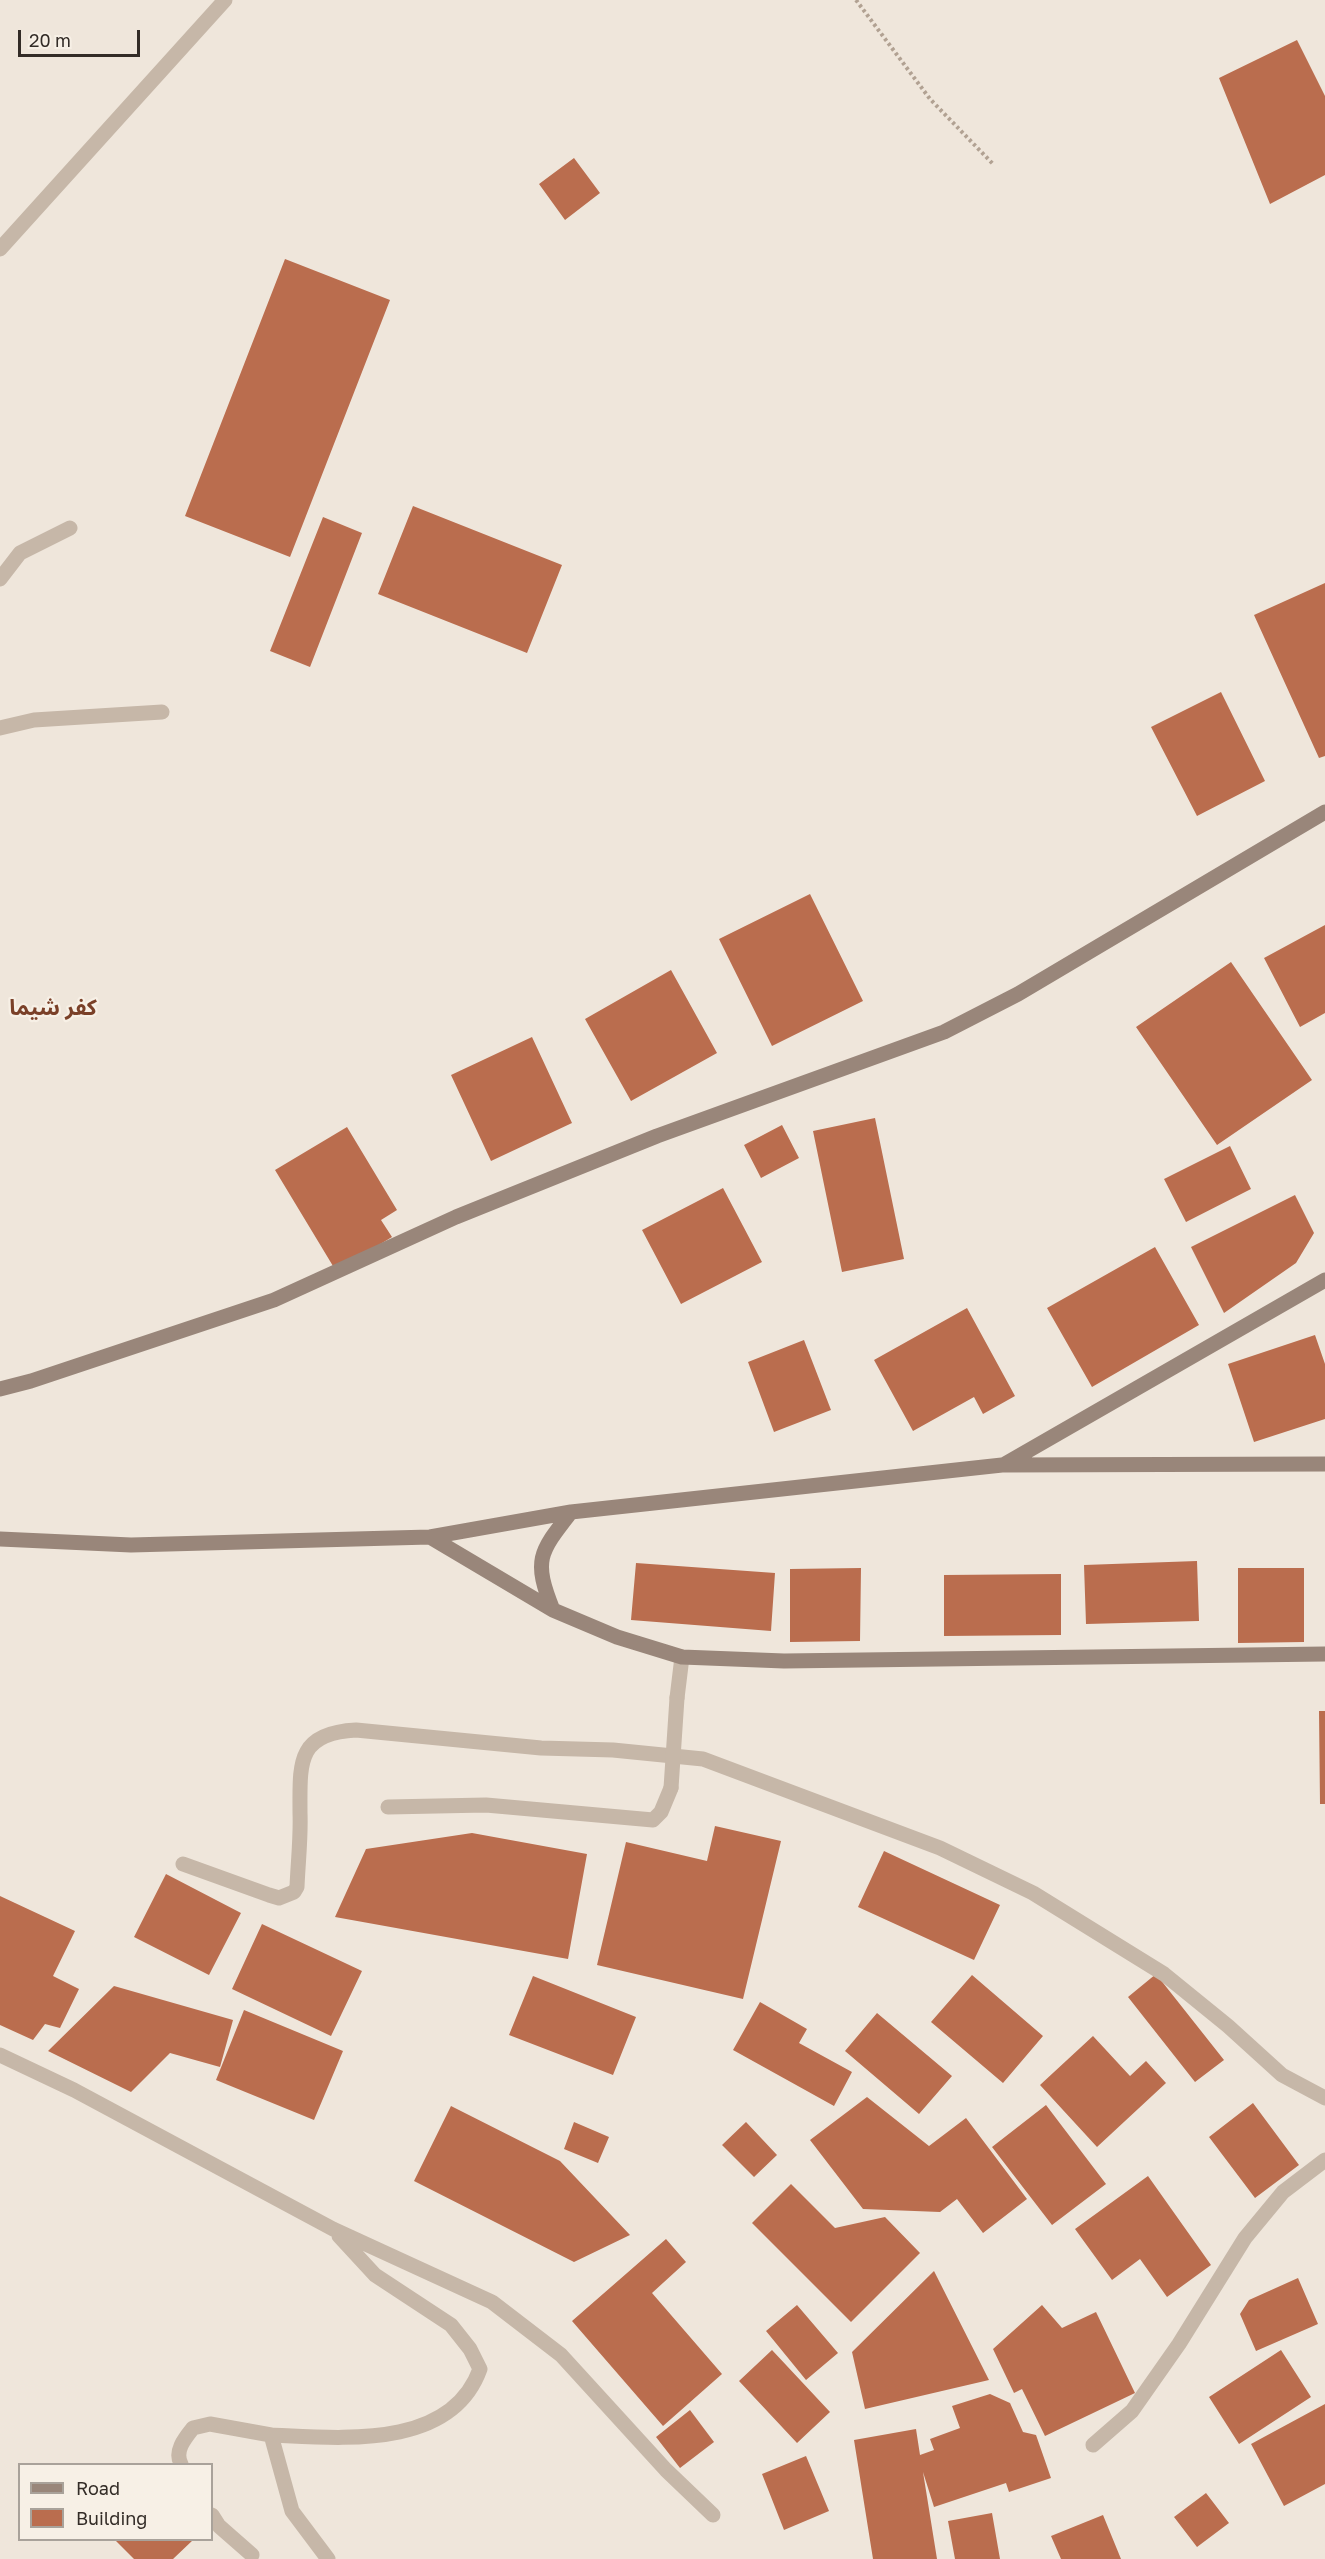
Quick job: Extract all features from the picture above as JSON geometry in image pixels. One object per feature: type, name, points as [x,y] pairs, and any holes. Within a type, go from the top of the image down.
[{"type":"street","points":[[0,249],[225,0]]},
{"type":"street","points":[[0,579],[21,553],[70,528]]},
{"type":"street","points":[[0,728],[34,720],[162,712]]},
{"type":"street","points":[[0,1389],[31,1381],[274,1300],[456,1217],[657,1136],[944,1032],[1018,994],[1325,812]]},
{"type":"street","points":[[1002,1465],[1325,1280]]},
{"type":"street","points":[[0,1539],[131,1545],[430,1537],[571,1512],[1002,1465],[1325,1464]]},
{"type":"street","points":[[553,1610],[543,1584],[540,1568],[543,1552],[571,1512]]},
{"type":"street","points":[[430,1537],[553,1610],[617,1637],[682,1657],[784,1661],[1325,1654]]},
{"type":"street","points":[[388,1807],[497,1805],[653,1820],[661,1812],[671,1788],[682,1657]]},
{"type":"street","points":[[183,1863],[279,1898],[288,1896],[297,1887],[299,1768],[310,1745],[323,1735],[356,1730],[541,1748],[613,1750],[703,1759],[940,1848],[1033,1893],[1164,1974],[1228,2026],[1282,2075],[1325,2098]]},
{"type":"street","points":[[0,2055],[74,2090],[333,2229],[492,2302],[561,2355],[666,2470],[712,2515]]},
{"type":"street","points":[[1093,2445],[1132,2411],[1179,2344],[1245,2238],[1283,2192],[1325,2160]]},
{"type":"street","points":[[180,2463],[178,2459],[181,2445],[193,2428],[210,2424],[271,2435],[344,2439],[422,2427],[455,2409],[474,2387],[480,2369],[470,2349],[451,2325],[375,2275],[333,2229]]},
{"type":"street","points":[[271,2435],[292,2511],[328,2559]]},
{"type":"street","points":[[213,2517],[219,2526],[252,2555]]},
{"type":"path","points":[[856,0],[930,99],[993,164]]},
{"type":"building","points":[[1297,40],[1325,96],[1325,175],[1270,204],[1219,78]]},
{"type":"building","points":[[574,158],[600,193],[565,220],[539,184]]},
{"type":"building","points":[[285,259],[390,300],[290,557],[185,516]]},
{"type":"building","points":[[413,506],[562,565],[527,653],[378,594]]},
{"type":"building","points":[[323,517],[362,533],[310,667],[270,651]]},
{"type":"building","points":[[1325,583],[1325,756],[1319,758],[1254,615]]},
{"type":"building","points":[[1221,692],[1265,781],[1197,816],[1151,727]]},
{"type":"building","points":[[810,894],[863,1001],[772,1046],[719,939]]},
{"type":"building","points":[[1325,925],[1325,1013],[1300,1027],[1264,958]]},
{"type":"building","points":[[1231,962],[1312,1080],[1217,1145],[1136,1027]]},
{"type":"building","points":[[671,970],[717,1053],[631,1101],[585,1019]]},
{"type":"building","points":[[532,1037],[572,1123],[491,1161],[451,1075]]},
{"type":"building","points":[[875,1118],[904,1259],[842,1272],[813,1131]]},
{"type":"building","points":[[782,1125],[799,1158],[761,1178],[744,1145]]},
{"type":"building","points":[[347,1127],[397,1210],[381,1220],[392,1237],[336,1271],[275,1170]]},
{"type":"building","points":[[1230,1146],[1251,1189],[1186,1222],[1164,1179]]},
{"type":"building","points":[[723,1188],[762,1262],[681,1304],[642,1230]]},
{"type":"building","points":[[1295,1195],[1314,1233],[1296,1263],[1224,1313],[1191,1247]]},
{"type":"building","points":[[1155,1247],[1199,1325],[1092,1387],[1047,1308]]},
{"type":"building","points":[[967,1308],[1015,1396],[983,1414],[974,1397],[913,1431],[874,1360]]},
{"type":"building","points":[[1315,1335],[1325,1364],[1325,1419],[1254,1442],[1228,1364]]},
{"type":"building","points":[[804,1340],[831,1410],[774,1432],[748,1362]]},
{"type":"building","points":[[1197,1561],[1199,1621],[1086,1624],[1084,1565]]},
{"type":"building","points":[[636,1563],[775,1573],[771,1631],[631,1620]]},
{"type":"building","points":[[861,1568],[860,1641],[790,1642],[790,1569]]},
{"type":"building","points":[[1238,1568],[1304,1568],[1304,1642],[1238,1643]]},
{"type":"building","points":[[1061,1574],[1061,1635],[944,1636],[944,1575]]},
{"type":"building","points":[[1319,1711],[1325,1711],[1325,1804],[1320,1804]]},
{"type":"building","points":[[715,1826],[781,1841],[743,1999],[597,1965],[626,1842],[707,1861]]},
{"type":"building","points":[[472,1833],[587,1854],[568,1959],[335,1917],[366,1849]]},
{"type":"building","points":[[884,1851],[1000,1905],[974,1960],[858,1907]]},
{"type":"building","points":[[166,1874],[241,1913],[209,1975],[134,1937]]},
{"type":"building","points":[[0,1896],[75,1931],[53,1976],[79,1989],[60,2028],[45,2024],[33,2040],[0,2025]]},
{"type":"building","points":[[262,1924],[362,1971],[331,2036],[232,1989]]},
{"type":"building","points":[[1156,1974],[1224,2060],[1195,2082],[1128,1997]]},
{"type":"building","points":[[972,1975],[1043,2036],[1003,2083],[931,2022]]},
{"type":"building","points":[[533,1976],[636,2017],[613,2075],[509,2035]]},
{"type":"building","points":[[114,1986],[233,2020],[220,2067],[170,2053],[131,2092],[48,2051]]},
{"type":"building","points":[[760,2002],[807,2029],[799,2043],[852,2072],[834,2106],[733,2050]]},
{"type":"building","points":[[244,2010],[343,2051],[314,2120],[216,2080]]},
{"type":"building","points":[[877,2013],[952,2076],[919,2114],[845,2051]]},
{"type":"building","points":[[1093,2036],[1130,2076],[1146,2061],[1166,2083],[1097,2147],[1040,2085]]},
{"type":"building","points":[[867,2097],[929,2146],[966,2118],[1027,2199],[983,2233],[957,2199],[940,2212],[863,2209],[810,2140]]},
{"type":"building","points":[[1253,2103],[1299,2165],[1255,2198],[1209,2137]]},
{"type":"building","points":[[1046,2105],[1106,2184],[1052,2225],[992,2147]]},
{"type":"building","points":[[451,2106],[560,2161],[630,2235],[574,2262],[414,2181]]},
{"type":"building","points":[[574,2122],[609,2137],[598,2163],[564,2149]]},
{"type":"building","points":[[746,2122],[777,2155],[754,2177],[722,2145]]},
{"type":"building","points":[[1148,2176],[1211,2265],[1167,2297],[1140,2259],[1112,2280],[1075,2229]]},
{"type":"building","points":[[791,2184],[835,2228],[885,2217],[920,2253],[851,2322],[752,2223]]},
{"type":"building","points":[[666,2239],[686,2262],[652,2293],[722,2374],[663,2426],[572,2321]]},
{"type":"building","points":[[934,2271],[989,2380],[865,2409],[852,2352]]},
{"type":"building","points":[[1298,2278],[1318,2324],[1256,2351],[1240,2314],[1249,2300]]},
{"type":"building","points":[[797,2305],[838,2353],[806,2380],[766,2331]]},
{"type":"building","points":[[1042,2305],[1062,2328],[1096,2312],[1135,2393],[1045,2436],[1022,2389],[1014,2393],[993,2349]]},
{"type":"building","points":[[772,2350],[830,2412],[797,2443],[739,2381]]},
{"type":"building","points":[[1281,2350],[1311,2397],[1239,2444],[1209,2397]]},
{"type":"building","points":[[990,2394],[1010,2403],[1023,2432],[1036,2435],[1051,2478],[1009,2492],[1006,2483],[934,2507],[923,2472],[937,2559],[873,2559],[854,2440],[916,2429],[920,2455],[934,2450],[930,2439],[960,2428],[952,2406]]},
{"type":"building","points":[[1325,2404],[1325,2484],[1284,2506],[1251,2444]]},
{"type":"building","points":[[690,2410],[714,2442],[680,2468],[656,2437]]},
{"type":"building","points":[[806,2456],[829,2511],[784,2530],[762,2474]]},
{"type":"building","points":[[1206,2493],[1229,2523],[1197,2547],[1174,2517]]},
{"type":"building","points":[[992,2513],[1000,2559],[955,2559],[948,2521]]},
{"type":"building","points":[[1103,2515],[1121,2559],[1061,2559],[1051,2536]]},
{"type":"building","points":[[116,2541],[192,2541],[173,2559],[134,2559]]},
{"type":"district","name":"كفر شيما","points":[[53,1008]]}]
